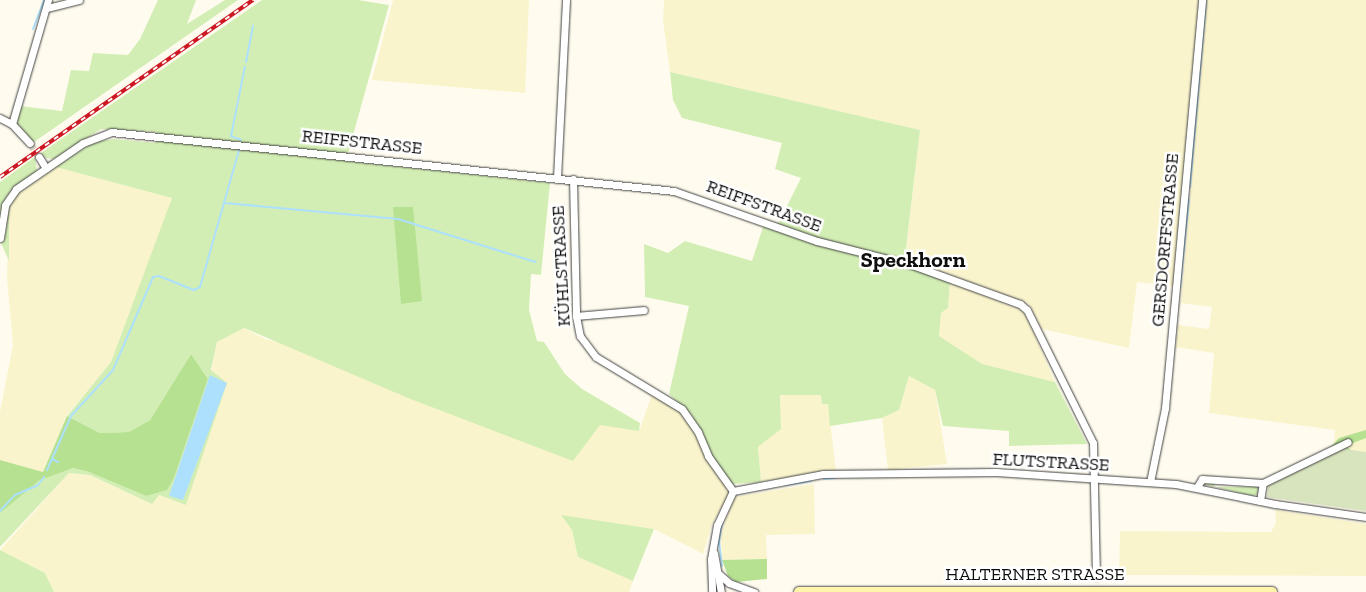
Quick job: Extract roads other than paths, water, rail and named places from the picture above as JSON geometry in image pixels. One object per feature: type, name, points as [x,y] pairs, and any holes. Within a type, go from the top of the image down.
[{"type":"main road","name":"HALTERNER STRASSE","points":[[799,592],[1272,592]]},
{"type":"street","points":[[12,124],[48,0]]},
{"type":"street","points":[[47,8],[79,0]]},
{"type":"street","points":[[557,178],[566,0]]},
{"type":"street","name":"GERSDORFFSTRASSE","points":[[1150,482],[1165,408],[1202,0]]},
{"type":"street","points":[[0,118],[12,124],[30,143]]},
{"type":"street","name":"REIFFSTRASSE","points":[[0,238],[8,199],[16,189],[46,168],[102,134],[120,132],[674,190],[817,241],[912,265],[1020,304],[1027,310],[1086,425],[1094,450],[1096,577]]},
{"type":"street","points":[[39,156],[46,168]]},
{"type":"street","name":"KÜHLSTRASSE","points":[[573,179],[576,316],[580,336],[596,357],[682,409],[698,432],[708,456],[733,491]]},
{"type":"street","points":[[576,316],[644,310]]},
{"type":"street","points":[[1197,487],[1202,479],[1263,483],[1348,442]]},
{"type":"street","name":"FLUTSTRASSE","points":[[733,491],[815,475],[945,470],[1150,482],[1197,487],[1260,501],[1366,517]]},
{"type":"street","points":[[1260,501],[1263,483]]},
{"type":"street","points":[[712,592],[713,548],[720,516],[733,491]]},
{"type":"street","points":[[713,548],[721,592]]},
{"type":"street","points":[[719,574],[729,583],[754,592]]},
{"type":"water","points":[[210,375],[227,383],[183,500],[169,496]]},
{"type":"waterway","points":[[33,29],[44,0]]},
{"type":"waterway","points":[[1190,187],[1206,0]]},
{"type":"waterway","points":[[246,62],[253,26]]},
{"type":"waterway","points":[[241,140],[231,136],[245,66]]},
{"type":"waterway","points":[[47,470],[71,416],[113,370],[153,277],[159,276],[194,290],[200,287],[239,150]]},
{"type":"waterway","points":[[1180,287],[1189,199]]},
{"type":"waterway","points":[[225,203],[398,219],[535,262]]},
{"type":"waterway","points":[[52,459],[58,462]]},
{"type":"waterway","points":[[0,511],[15,495],[38,485],[44,477]]},
{"type":"waterway","points":[[824,479],[835,478]]},
{"type":"waterway","points":[[785,485],[811,481]]},
{"type":"waterway","points":[[722,566],[719,541],[723,519]]},
{"type":"tunnel","points":[[30,143],[39,157]]},
{"type":"railway","points":[[0,177],[253,0]]},
{"type":"district","name":"Speckhorn","points":[[913,260]]}]
